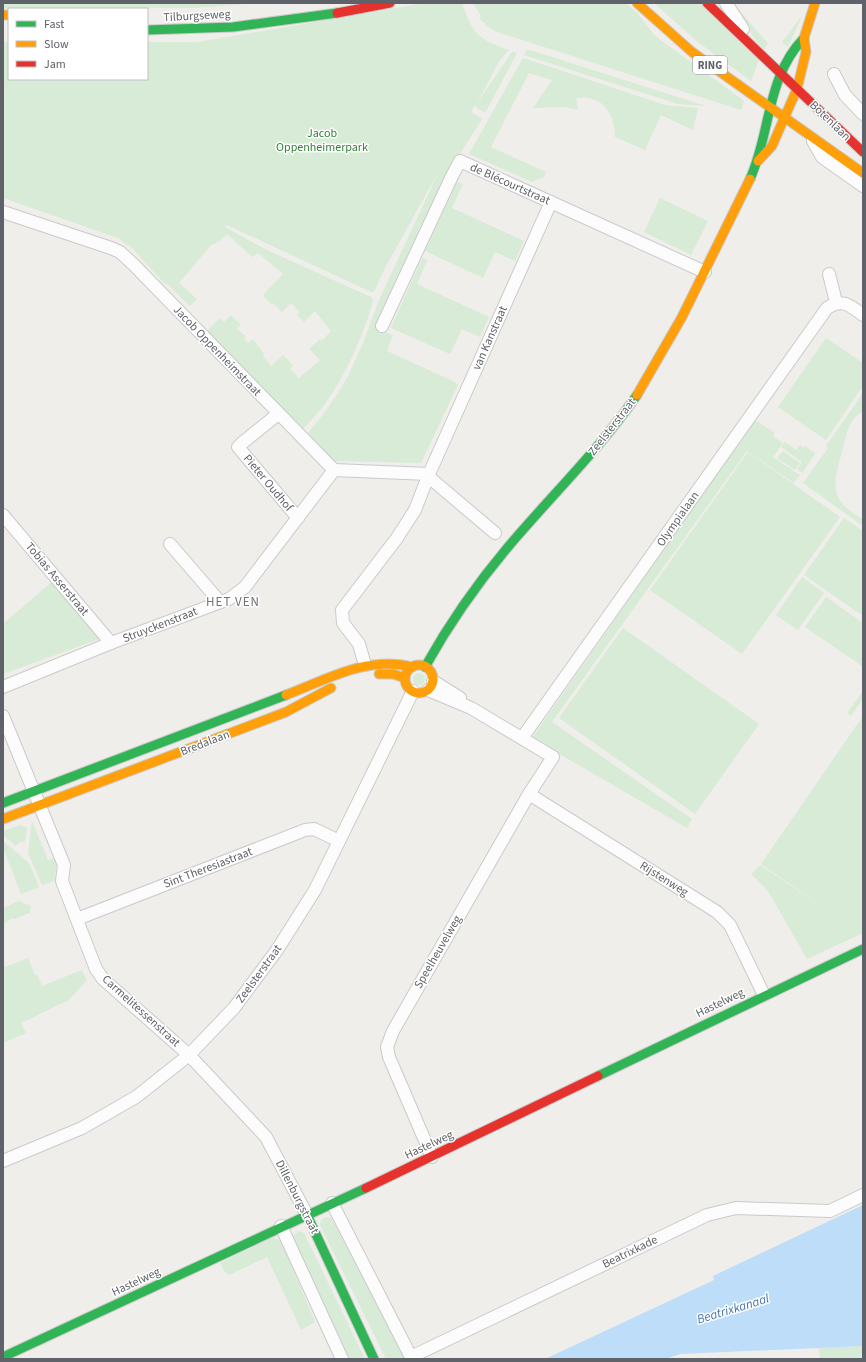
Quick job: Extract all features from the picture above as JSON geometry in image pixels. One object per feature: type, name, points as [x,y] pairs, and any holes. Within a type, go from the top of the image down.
[{"type":"main road","name":"Tilburgseweg","points":[[148,30],[233,27],[337,13],[390,3]]},
{"type":"main road","name":"RING","points":[[637,3],[692,52],[786,118]]},
{"type":"main road","name":"Botenlaan","points":[[707,3],[863,152]]},
{"type":"main road","points":[[804,38],[815,3]]},
{"type":"main road","name":"Zeelsterstraat","points":[[758,161],[772,146],[786,118],[806,52],[804,38]]},
{"type":"main road","name":"Zeelsterstraat","points":[[425,666],[457,614],[480,582],[623,416],[647,381],[706,272],[758,161],[764,129],[781,74],[793,49],[804,38]]},
{"type":"main road","name":"Botenlaan","points":[[786,118],[863,173]]},
{"type":"main road","name":"Bredalaan","points":[[3,803],[364,665],[397,663],[412,667]]},
{"type":"main road","points":[[418,665],[425,666],[431,671],[431,685],[421,693],[413,692],[408,687],[405,678],[408,671],[412,667],[418,665]]},
{"type":"main road","name":"Bredalaan","points":[[3,819],[41,806],[286,712],[336,685],[364,675],[393,674],[405,678]]},
{"type":"main road","points":[[279,698],[286,712]]},
{"type":"main road","name":"Hastelweg","points":[[3,1357],[281,1226],[432,1157],[764,995],[863,949]]},
{"type":"main road","name":"Dillenburgstraat","points":[[307,1215],[374,1359]]},
{"type":"street","points":[[726,3],[755,49]]},
{"type":"street","points":[[834,74],[845,95],[863,114]]},
{"type":"street","name":"Botenlaan","points":[[810,135],[822,158],[863,186]]},
{"type":"street","name":"de Blécourtstraat","points":[[382,326],[460,161],[706,272]]},
{"type":"street","name":"van Kanstraat","points":[[429,474],[550,202]]},
{"type":"street","name":"Jacob Oppenheimstraat","points":[[3,212],[120,252],[334,470]]},
{"type":"street","points":[[829,274],[836,302],[846,303],[863,315]]},
{"type":"street","name":"Olympialaan","points":[[522,738],[827,308],[836,302]]},
{"type":"street","name":"Pieter Oudhof","points":[[278,414],[240,446],[298,518]]},
{"type":"street","points":[[334,470],[429,474]]},
{"type":"street","name":"Struyckenstraat","points":[[3,687],[111,643],[229,599],[245,587],[334,470]]},
{"type":"street","points":[[429,474],[430,478],[495,533]]},
{"type":"street","points":[[364,665],[359,644],[343,622],[342,610],[379,563],[415,510],[429,474]]},
{"type":"street","name":"Tobias Asserstraat","points":[[3,515],[111,643]]},
{"type":"street","points":[[170,544],[220,602]]},
{"type":"street","points":[[431,685],[522,738]]},
{"type":"street","name":"Zeelsterstraat","points":[[3,1161],[82,1128],[136,1097],[189,1055],[234,1008],[277,950],[315,890],[413,692]]},
{"type":"street","name":"Carmelitessenstraat","points":[[3,716],[64,865],[62,881],[96,969],[103,979],[189,1055]]},
{"type":"street","name":"Speelheuvelweg","points":[[432,1157],[389,1057],[387,1047],[393,1031],[529,794],[553,757],[522,738]]},
{"type":"street","name":"Rijstenweg","points":[[529,794],[717,912],[730,925],[764,995]]},
{"type":"street","name":"Sint Theresiastraat","points":[[77,919],[305,830],[314,829],[339,841]]},
{"type":"street","name":"Dillenburgstraat","points":[[189,1055],[266,1136],[307,1215]]},
{"type":"street","name":"Beatrixkade","points":[[412,1358],[707,1215],[736,1208],[830,1211],[863,1195]]},
{"type":"street","points":[[332,1203],[412,1358]]},
{"type":"street","points":[[281,1226],[342,1359]]},
{"type":"green space","points":[[3,3],[260,3],[194,8],[3,9]]},
{"type":"green space","name":"Jacob Oppenheimerpark","points":[[425,3],[462,3],[469,22],[478,34],[490,42],[509,50],[500,60],[477,103],[512,52],[517,53],[485,113],[476,107],[476,104],[471,112],[482,119],[456,160],[376,325],[378,329],[393,335],[387,351],[453,381],[458,385],[421,463],[334,461],[307,434],[322,416],[348,376],[363,343],[380,298],[439,171],[385,268],[374,292],[371,292],[227,225],[225,227],[267,250],[371,297],[373,300],[360,340],[340,381],[325,404],[303,429],[207,331],[220,318],[224,322],[231,315],[241,325],[237,329],[246,337],[244,339],[248,343],[253,339],[271,366],[283,355],[293,365],[290,369],[299,378],[320,360],[309,349],[320,339],[322,341],[331,331],[315,311],[304,322],[297,315],[300,312],[291,303],[282,312],[273,303],[271,304],[263,295],[283,274],[258,253],[252,257],[227,234],[220,241],[211,245],[179,283],[197,299],[190,306],[166,283],[165,284],[132,248],[118,238],[3,198],[3,42],[8,42],[8,80],[148,80],[148,42],[198,42]]},
{"type":"green space","points":[[473,3],[626,3],[638,14],[654,35],[744,101],[741,110],[497,32],[488,27],[479,18],[481,16]]},
{"type":"green space","points":[[654,3],[699,3],[759,60],[751,81],[698,42]]},
{"type":"green space","points":[[734,5],[768,43],[764,49],[757,42],[732,6]]},
{"type":"green space","points":[[801,18],[788,47],[782,42]]},
{"type":"green space","points":[[530,50],[706,106],[678,104],[524,55],[526,51]]},
{"type":"green space","points":[[523,58],[665,105],[698,108],[693,130],[661,115],[645,150],[615,137],[613,120],[610,113],[600,102],[593,99],[576,98],[578,110],[565,107],[533,108],[552,80],[529,73],[491,147],[546,172],[544,177],[532,182],[469,154]]},
{"type":"green space","points":[[457,182],[463,184],[452,208],[524,241],[515,261],[495,252],[483,278],[425,251]]},
{"type":"green space","points":[[660,198],[708,221],[691,255],[644,232]]},
{"type":"green space","points":[[422,258],[427,260],[417,284],[489,317],[480,337],[462,329],[450,354],[391,328]]},
{"type":"green space","points":[[826,338],[863,363],[863,386],[826,440],[778,407]]},
{"type":"green space","points":[[863,393],[863,411],[854,418],[849,427],[837,470],[836,489],[838,497],[843,505],[863,519],[863,526],[803,483],[828,448],[826,446]]},
{"type":"green space","points":[[755,420],[775,433],[773,436],[783,443],[773,457],[800,475],[794,483],[747,451],[552,722],[692,819],[687,828],[532,738]]},
{"type":"green space","points":[[785,442],[796,450],[800,445],[804,448],[805,446],[815,454],[802,473],[797,469],[802,462],[781,447]]},
{"type":"green space","points":[[783,451],[800,463],[795,470],[777,458]]},
{"type":"green space","points":[[748,452],[840,517],[742,654],[650,590]]},
{"type":"green space","points":[[844,518],[863,531],[863,616],[804,575]]},
{"type":"green space","points":[[802,577],[824,593],[798,630],[776,615]]},
{"type":"green space","points":[[53,581],[102,638],[3,674],[3,624]]},
{"type":"green space","points":[[826,597],[863,623],[862,666],[805,627]]},
{"type":"green space","points":[[623,628],[759,724],[695,814],[559,718]]},
{"type":"green space","points":[[417,673],[421,673],[425,679],[421,685],[417,685],[413,681],[413,677]]},
{"type":"green space","points":[[863,691],[863,699],[851,716],[847,713]]},
{"type":"green space","points":[[863,716],[863,933],[807,959],[768,891],[751,874],[760,865],[837,917],[761,864]]},
{"type":"green space","points":[[32,821],[48,860],[55,858],[57,862],[54,881],[42,885],[28,853]]},
{"type":"green space","points":[[21,825],[27,828],[25,842],[20,842],[16,846],[3,835],[3,831]]},
{"type":"green space","points":[[3,841],[29,863],[39,887],[21,894],[3,848]]},
{"type":"green space","points":[[19,901],[31,906],[30,913],[14,919],[13,918],[3,924],[3,908]]},
{"type":"green space","points":[[28,958],[35,975],[37,975],[42,986],[82,970],[87,980],[69,1000],[21,1023],[26,1033],[3,1043],[3,968]]},
{"type":"green space","points":[[326,1217],[331,1218],[408,1359],[386,1359],[320,1225],[321,1220]]},
{"type":"green space","points":[[299,1231],[304,1233],[365,1359],[347,1359],[294,1239],[294,1235]]},
{"type":"green space","points":[[272,1238],[281,1240],[315,1322],[301,1330],[267,1257],[229,1275],[224,1271],[220,1263]]},
{"type":"green space","points":[[863,1346],[863,1359],[820,1359],[819,1348]]},
{"type":"water","name":"Beatrixkanaal","points":[[863,1205],[863,1346],[680,1354],[666,1359],[545,1359],[714,1280],[713,1276]]},
{"type":"traffic: fast","points":[[148,30],[233,27],[337,13]]},
{"type":"traffic: fast","points":[[750,179],[757,161],[782,70],[792,53],[804,38]]},
{"type":"traffic: fast","points":[[425,667],[453,620],[485,576],[524,528],[607,435],[637,395]]},
{"type":"traffic: fast","points":[[3,803],[286,695]]},
{"type":"traffic: fast","points":[[598,1076],[863,949]]},
{"type":"traffic: fast","points":[[3,1357],[366,1188]]},
{"type":"traffic: fast","points":[[307,1215],[374,1359]]},
{"type":"traffic: slow","points":[[637,3],[692,52],[863,173]]},
{"type":"traffic: slow","points":[[758,161],[772,146],[797,89],[806,52],[804,38],[815,3]]},
{"type":"traffic: slow","points":[[3,15],[8,15]]},
{"type":"traffic: slow","points":[[637,395],[682,317],[750,179]]},
{"type":"traffic: slow","points":[[286,695],[332,676],[363,667],[379,664],[396,664],[412,667]]},
{"type":"traffic: slow","points":[[419,665],[429,669],[433,679],[429,689],[419,693],[409,689],[405,679],[409,669],[419,665]]},
{"type":"traffic: slow","points":[[379,674],[393,674],[405,678]]},
{"type":"traffic: slow","points":[[3,819],[286,712],[331,688]]},
{"type":"traffic: jam","points":[[337,13],[390,3]]},
{"type":"traffic: jam","points":[[707,3],[863,152]]},
{"type":"traffic: jam","points":[[366,1188],[598,1076]]},
{"type":"district","name":"HET VEN","points":[[233,602]]}]
